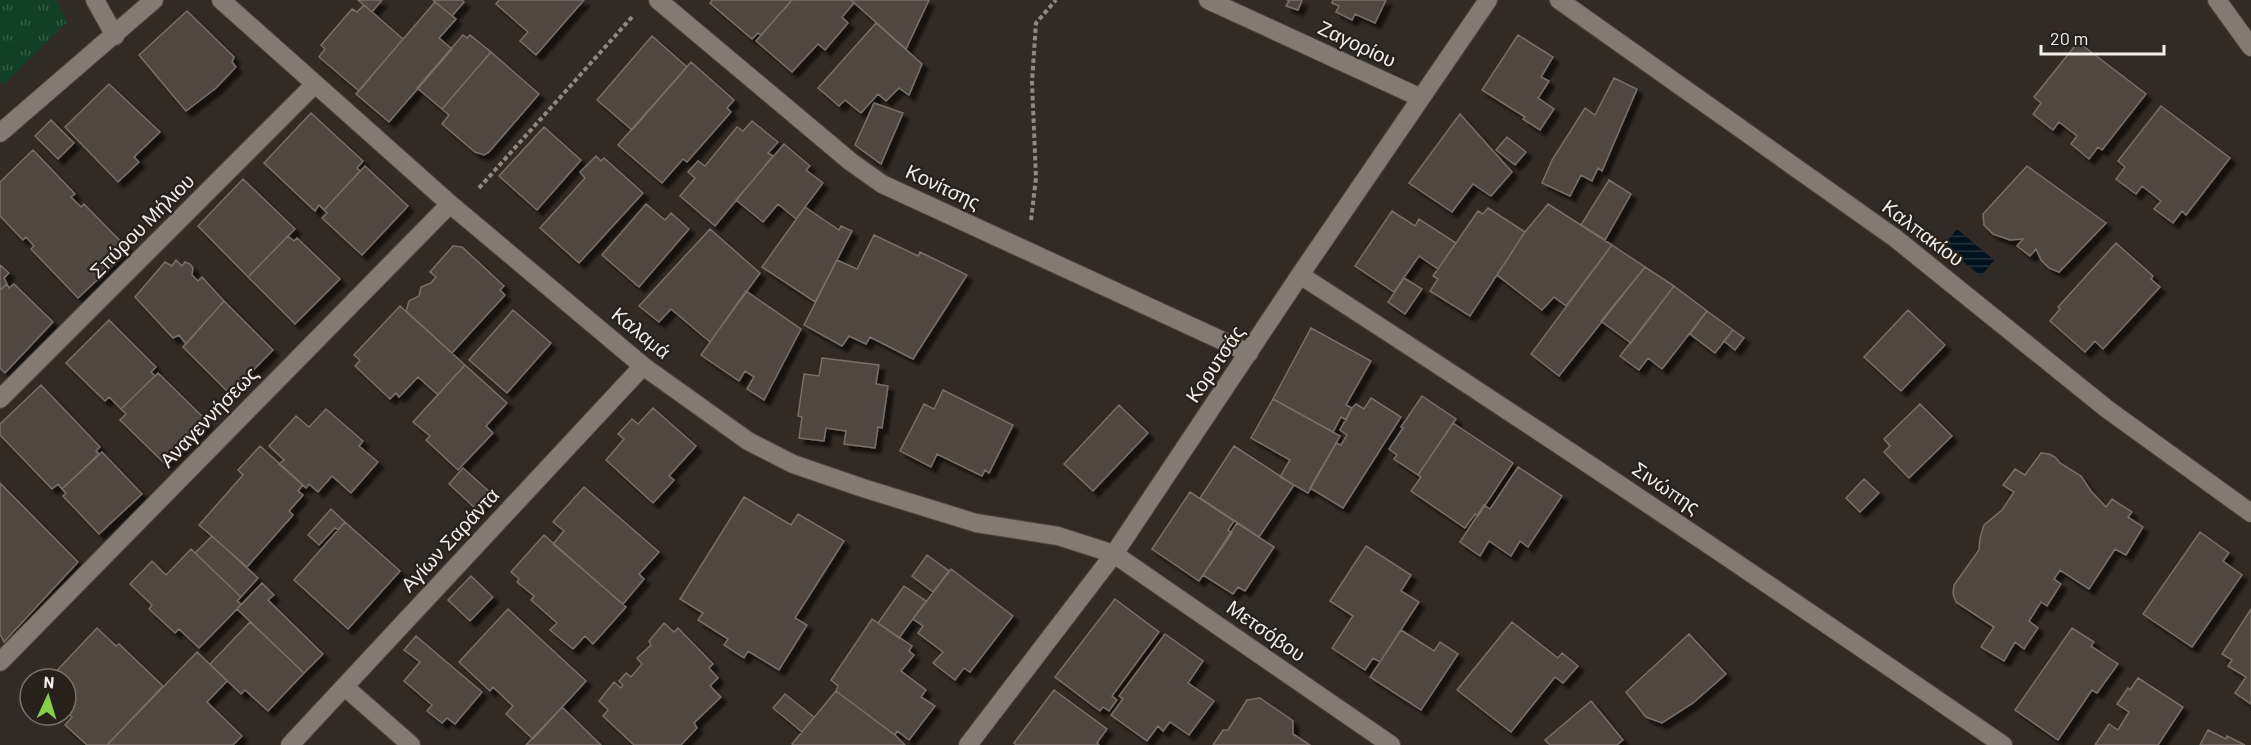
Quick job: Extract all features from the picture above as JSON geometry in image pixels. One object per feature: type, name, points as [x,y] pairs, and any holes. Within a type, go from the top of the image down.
[{"type":"street","points":[[95,0],[114,36]]},
{"type":"street","points":[[0,133],[154,0]]},
{"type":"street","name":"Καλαμά","points":[[221,0],[454,207],[643,366],[748,441],[793,464],[976,523],[1058,536],[1114,554]]},
{"type":"street","name":"Κονίτσης","points":[[658,0],[851,162],[882,184],[1249,353]]},
{"type":"street","name":"Ζαγορίου","points":[[1208,0],[1421,98]]},
{"type":"street","name":"Κορυτσάς","points":[[968,745],[1114,554],[1300,275],[1488,0]]},
{"type":"street","name":"Καλπακίου","points":[[1559,0],[1894,238],[2107,409],[2251,513]]},
{"type":"street","points":[[2217,0],[2251,46]]},
{"type":"street","name":"Σπύρου Μήλιου","points":[[0,399],[315,84]]},
{"type":"street","name":"Αναγεννήσεως","points":[[0,662],[454,207]]},
{"type":"street","name":"Σινώπης","points":[[1300,275],[1758,577],[2003,745]]},
{"type":"street","name":"Αγίων Σαράντα","points":[[290,745],[643,366]]},
{"type":"street","name":"Μετσόβου","points":[[1114,554],[1391,745]]},
{"type":"street","points":[[345,687],[411,745]]},
{"type":"path","points":[[1027,251],[1036,178],[1032,82],[1036,23],[1056,0]]},
{"type":"path","points":[[454,207],[639,9]]},
{"type":"green space","points":[[0,0],[56,0],[67,22],[3,85],[0,80]]},
{"type":"water","points":[[1957,229],[1994,260],[1981,276],[1943,246]]},
{"type":"building","points":[[358,0],[382,0],[372,12]]},
{"type":"building","points":[[433,0],[462,0],[464,2],[452,16]]},
{"type":"building","points":[[499,0],[584,0],[536,55],[520,41],[528,32],[496,4]]},
{"type":"building","points":[[712,0],[792,0],[761,35],[758,33],[752,39],[710,3]]},
{"type":"building","points":[[792,0],[851,0],[854,3],[842,17],[848,23],[825,50],[818,44],[792,72],[756,41]]},
{"type":"building","points":[[851,0],[929,0],[906,49]]},
{"type":"building","points":[[1287,0],[1302,0],[1298,10],[1286,6],[1289,1]]},
{"type":"building","points":[[1333,0],[1386,0],[1375,23],[1355,14],[1352,20],[1336,12],[1339,6],[1332,3]]},
{"type":"building","points":[[435,2],[456,19],[439,38],[452,49],[389,122],[356,94]]},
{"type":"building","points":[[364,5],[403,39],[359,91],[319,57],[325,49],[321,45],[352,9],[357,12]]},
{"type":"building","points":[[187,11],[234,57],[232,62],[236,67],[216,88],[186,111],[139,55]]},
{"type":"building","points":[[876,23],[922,64],[909,95],[899,88],[886,101],[878,94],[861,113],[845,100],[839,106],[818,88]]},
{"type":"building","points":[[463,35],[467,38],[470,35],[491,52],[442,109],[417,88]]},
{"type":"building","points":[[1518,35],[1553,57],[1541,77],[1549,81],[1538,98],[1554,109],[1540,130],[1523,119],[1525,117],[1482,90]]},
{"type":"building","points":[[652,36],[687,67],[632,130],[597,100]]},
{"type":"building","points":[[2078,42],[2146,94],[2102,150],[2098,147],[2089,159],[2071,144],[2077,136],[2059,122],[2053,130],[2033,114],[2041,103],[2034,97]]},
{"type":"building","points":[[491,52],[539,94],[484,155],[475,152],[442,124],[449,115],[442,109]]},
{"type":"building","points":[[691,62],[734,100],[727,108],[731,112],[687,162],[683,159],[662,183],[618,145]]},
{"type":"building","points":[[1614,78],[1637,89],[1602,171],[1598,168],[1592,181],[1581,175],[1570,196],[1542,183],[1552,160],[1585,108],[1595,115]]},
{"type":"building","points":[[109,84],[160,132],[134,157],[139,162],[118,182],[65,127]]},
{"type":"building","points":[[874,103],[903,113],[881,164],[855,145]]},
{"type":"building","points":[[2161,106],[2230,158],[2186,215],[2182,211],[2173,223],[2154,209],[2161,201],[2142,186],[2136,194],[2116,179],[2125,167],[2118,161]]},
{"type":"building","points":[[311,113],[363,161],[357,168],[360,171],[324,210],[319,205],[315,211],[264,163]]},
{"type":"building","points":[[1460,114],[1512,172],[1491,196],[1473,184],[1452,212],[1409,183]]},
{"type":"building","points":[[51,120],[74,143],[58,159],[35,136]]},
{"type":"building","points":[[752,121],[778,142],[768,153],[773,156],[715,226],[680,196],[695,178],[688,172],[698,161],[705,166],[737,127],[743,131]]},
{"type":"building","points":[[544,127],[581,160],[537,210],[499,176]]},
{"type":"building","points":[[1507,137],[1526,152],[1515,165],[1496,150]]},
{"type":"building","points":[[784,144],[810,166],[806,170],[823,183],[796,219],[778,204],[763,222],[736,200]]},
{"type":"building","points":[[33,150],[75,194],[71,197],[81,207],[84,204],[129,250],[78,298],[31,249],[34,246],[26,237],[23,240],[0,216],[0,182]]},
{"type":"building","points":[[596,156],[601,161],[604,158],[643,193],[579,263],[540,228],[585,178],[580,172]]},
{"type":"building","points":[[365,166],[408,206],[362,255],[322,218],[327,213],[324,210]]},
{"type":"building","points":[[2027,166],[2106,223],[2059,272],[2049,268],[2041,260],[2036,249],[2030,256],[2017,246],[2023,239],[2010,240],[1993,234],[1984,225],[1983,214]]},
{"type":"building","points":[[243,179],[295,229],[248,277],[198,226]]},
{"type":"building","points":[[1609,180],[1631,194],[1605,240],[1581,225]]},
{"type":"building","points":[[646,204],[665,220],[671,213],[689,229],[639,287],[602,255]]},
{"type":"building","points":[[1548,204],[1612,245],[1566,306],[1554,297],[1542,310],[1497,275],[1525,232]]},
{"type":"building","points":[[805,207],[839,230],[841,226],[852,231],[815,302],[762,267]]},
{"type":"building","points":[[1488,208],[1525,232],[1470,316],[1430,291],[1438,279],[1433,276],[1478,211],[1483,214]]},
{"type":"building","points":[[1392,211],[1415,226],[1419,219],[1456,243],[1438,269],[1419,256],[1394,292],[1355,266]]},
{"type":"building","points":[[710,229],[760,273],[710,342],[671,309],[659,322],[639,306]]},
{"type":"building","points":[[874,235],[918,256],[920,252],[967,275],[913,359],[870,337],[866,344],[849,336],[842,346],[804,325],[837,260],[857,269]]},
{"type":"building","points":[[288,236],[294,241],[297,238],[340,279],[295,324],[248,277]]},
{"type":"building","points":[[2116,243],[2153,276],[2151,279],[2160,287],[2103,349],[2095,341],[2085,352],[2050,321],[2060,309],[2058,307]]},
{"type":"building","points":[[1612,245],[1645,267],[1559,376],[1531,354]]},
{"type":"building","points":[[453,246],[462,247],[504,286],[500,290],[505,295],[452,353],[406,311],[409,301],[419,296],[421,287],[431,283],[436,277],[430,272]]},
{"type":"building","points":[[176,260],[182,266],[185,262],[190,264],[193,268],[192,275],[198,281],[202,277],[224,301],[186,344],[179,335],[173,338],[135,297],[165,262],[172,266]]},
{"type":"building","points":[[0,265],[9,273],[4,278],[7,284],[0,290]]},
{"type":"building","points":[[1645,267],[1674,286],[1631,343],[1601,321]]},
{"type":"building","points":[[1404,278],[1422,289],[1405,314],[1388,302]]},
{"type":"building","points":[[7,284],[9,288],[14,284],[53,322],[5,373],[0,368],[0,290]]},
{"type":"building","points":[[1674,286],[1707,311],[1662,369],[1648,358],[1639,370],[1620,356]]},
{"type":"building","points":[[746,291],[801,329],[764,400],[747,389],[754,377],[745,371],[739,381],[701,355]]},
{"type":"building","points":[[224,301],[273,350],[230,394],[183,347]]},
{"type":"building","points":[[400,306],[465,365],[438,395],[418,377],[399,397],[396,393],[390,399],[355,366],[360,360],[354,355]]},
{"type":"building","points":[[513,310],[551,343],[507,393],[469,360]]},
{"type":"building","points":[[1908,310],[1945,345],[1901,391],[1864,357]]},
{"type":"building","points":[[1707,311],[1733,330],[1715,353],[1690,334]]},
{"type":"building","points":[[109,320],[156,367],[151,372],[155,376],[121,409],[109,397],[105,401],[66,363]]},
{"type":"building","points":[[1311,328],[1371,361],[1346,405],[1352,408],[1346,420],[1341,417],[1333,432],[1273,399]]},
{"type":"building","points":[[1733,330],[1744,338],[1735,350],[1724,341]]},
{"type":"building","points":[[822,358],[879,365],[876,384],[888,386],[882,428],[878,427],[875,448],[844,444],[846,431],[826,428],[824,441],[799,438],[802,417],[798,416],[804,374],[819,376]]},
{"type":"building","points":[[465,365],[507,403],[486,426],[493,433],[458,470],[426,440],[430,436],[413,422]]},
{"type":"building","points":[[158,373],[208,422],[165,464],[120,420],[126,414],[121,409]]},
{"type":"building","points":[[41,385],[100,447],[96,451],[99,454],[62,489],[58,484],[52,489],[0,435],[0,424]]},
{"type":"building","points":[[943,390],[1013,425],[989,473],[985,470],[982,476],[937,454],[931,467],[900,451],[924,404],[934,409]]},
{"type":"building","points":[[1422,396],[1456,419],[1418,475],[1394,459],[1397,455],[1389,449]]},
{"type":"building","points":[[1371,398],[1401,417],[1343,508],[1310,488],[1336,443],[1341,445],[1347,435],[1340,430],[1352,408],[1356,404],[1364,409]]},
{"type":"building","points":[[1273,399],[1340,436],[1308,493],[1280,477],[1290,460],[1251,438]]},
{"type":"building","points":[[1920,404],[1952,436],[1909,478],[1884,452],[1890,446],[1884,439]]},
{"type":"building","points":[[1119,405],[1148,433],[1093,491],[1064,464]]},
{"type":"building","points":[[653,408],[696,446],[669,476],[674,480],[653,503],[606,460],[624,439],[618,434],[632,419],[638,424]]},
{"type":"building","points":[[326,409],[363,441],[359,446],[378,462],[351,493],[332,476],[318,492],[309,484],[306,488],[279,464],[284,460],[269,446],[296,416],[309,427]]},
{"type":"building","points":[[1453,423],[1513,463],[1478,516],[1475,514],[1465,528],[1411,491],[1421,477],[1418,475]]},
{"type":"building","points":[[260,446],[303,485],[298,491],[303,495],[289,511],[293,515],[247,567],[199,525],[243,475],[238,470]]},
{"type":"building","points":[[1234,446],[1294,485],[1259,537],[1200,498]]},
{"type":"building","points":[[102,452],[142,494],[99,534],[63,496],[66,493],[62,489]]},
{"type":"building","points":[[2041,453],[2055,457],[2060,463],[2081,476],[2106,507],[2112,499],[2132,512],[2128,517],[2143,527],[2126,555],[2115,549],[2089,589],[2060,570],[2054,579],[2061,584],[2047,606],[2041,602],[2029,621],[2038,628],[2024,649],[2015,642],[2004,661],[1981,647],[1994,627],[1956,602],[1953,594],[1954,585],[1979,550],[1984,525],[2002,510],[2014,492],[2003,485],[2015,469],[2025,475]]},
{"type":"building","points":[[1518,467],[1562,496],[1528,547],[1520,541],[1511,556],[1489,541],[1480,556],[1460,542],[1484,505],[1490,509]]},
{"type":"building","points":[[463,468],[492,494],[477,510],[449,484]]},
{"type":"building","points":[[1864,479],[1879,493],[1860,512],[1846,498]]},
{"type":"building","points":[[0,483],[78,562],[4,642],[0,634]]},
{"type":"building","points":[[584,487],[659,552],[639,574],[644,579],[623,604],[553,544],[564,531],[553,522]]},
{"type":"building","points":[[1190,492],[1234,521],[1228,530],[1232,533],[1199,581],[1152,549]]},
{"type":"building","points":[[744,497],[791,525],[798,514],[844,541],[795,618],[807,625],[779,670],[748,651],[744,658],[724,645],[728,639],[698,620],[703,613],[680,599]]},
{"type":"building","points":[[331,509],[345,522],[338,530],[335,528],[319,545],[308,535]]},
{"type":"building","points":[[345,522],[400,571],[348,629],[294,580]]},
{"type":"building","points":[[1237,523],[1274,547],[1245,591],[1238,587],[1233,594],[1203,575]]},
{"type":"building","points":[[2200,532],[2229,553],[2223,561],[2242,575],[2192,647],[2143,614]]},
{"type":"building","points":[[544,535],[626,607],[593,644],[585,636],[573,649],[550,630],[557,623],[531,600],[534,596],[517,582],[519,579],[511,572]]},
{"type":"building","points":[[212,536],[258,578],[241,597],[195,553]]},
{"type":"building","points":[[1366,546],[1411,575],[1401,591],[1419,602],[1380,662],[1373,658],[1365,670],[1332,648],[1353,616],[1330,601]]},
{"type":"building","points":[[191,549],[241,597],[237,601],[241,604],[237,609],[199,648],[179,629],[175,633],[149,609],[152,605],[130,584],[152,561],[166,575]]},
{"type":"building","points":[[927,555],[949,571],[933,592],[912,576]]},
{"type":"building","points":[[951,569],[1013,616],[970,672],[964,668],[955,680],[933,663],[943,652],[918,633],[923,626],[913,619]]},
{"type":"building","points":[[471,576],[493,597],[470,621],[448,600]]},
{"type":"building","points":[[262,583],[274,595],[268,600],[323,654],[304,673],[237,609]]},
{"type":"building","points":[[904,586],[926,601],[899,638],[878,623]]},
{"type":"building","points":[[1115,599],[1159,632],[1112,696],[1117,700],[1109,711],[1103,707],[1100,711],[1055,677]]},
{"type":"building","points":[[508,609],[586,681],[533,739],[506,714],[513,706],[493,687],[490,691],[459,662]]},
{"type":"building","points":[[2251,609],[2251,704],[2235,693],[2246,677],[2228,666],[2232,660],[2222,654]]},
{"type":"building","points":[[872,619],[912,646],[909,651],[914,655],[901,671],[926,690],[921,697],[935,706],[909,740],[897,731],[895,735],[836,691],[838,686],[831,680]]},
{"type":"building","points":[[250,622],[304,673],[268,711],[245,690],[241,694],[210,664]]},
{"type":"building","points":[[1512,622],[1558,658],[1562,653],[1578,666],[1563,683],[1555,677],[1511,732],[1457,690]]},
{"type":"building","points":[[664,623],[674,632],[678,628],[713,664],[709,668],[718,678],[710,686],[721,697],[694,723],[697,728],[681,745],[634,745],[603,716],[608,710],[599,701],[614,682],[621,688],[623,685],[619,681],[626,673],[631,677],[642,664],[637,658],[651,645],[649,641]]},
{"type":"building","points":[[97,628],[116,646],[119,644],[163,686],[107,745],[87,745],[67,727],[78,727],[78,667],[60,667]]},
{"type":"building","points":[[2072,628],[2094,642],[2091,646],[2118,664],[2097,693],[2092,690],[2058,740],[2015,710]]},
{"type":"building","points":[[1401,630],[1434,651],[1440,642],[1458,654],[1421,710],[1370,677]]},
{"type":"building","points":[[1165,634],[1203,661],[1188,683],[1214,701],[1189,735],[1170,722],[1163,731],[1158,726],[1147,741],[1111,715],[1123,699],[1119,696]]},
{"type":"building","points":[[1689,634],[1726,674],[1693,703],[1662,723],[1646,717],[1626,692]]},
{"type":"building","points":[[416,636],[482,692],[455,724],[447,718],[442,723],[427,711],[432,705],[404,681],[420,662],[404,650]]},
{"type":"building","points":[[197,652],[227,681],[207,702],[242,736],[233,745],[107,745]]},
{"type":"building","points":[[2138,678],[2183,707],[2158,745],[2095,745],[2109,724],[2118,730],[2129,712],[2117,704]]},
{"type":"building","points":[[1054,690],[1107,729],[1097,743],[1099,745],[1016,745],[1014,743]]},
{"type":"building","points":[[836,691],[895,735],[905,745],[793,745]]},
{"type":"building","points":[[785,694],[814,717],[802,732],[773,708]]},
{"type":"building","points":[[1260,698],[1293,721],[1293,734],[1310,745],[1213,745],[1223,730],[1228,730],[1247,700]]},
{"type":"building","points":[[1591,701],[1623,740],[1617,745],[1550,745],[1545,740]]},
{"type":"building","points":[[562,707],[601,745],[526,745]]},
{"type":"building","points":[[2208,730],[2226,739],[2227,736],[2245,745],[2200,745]]}]
